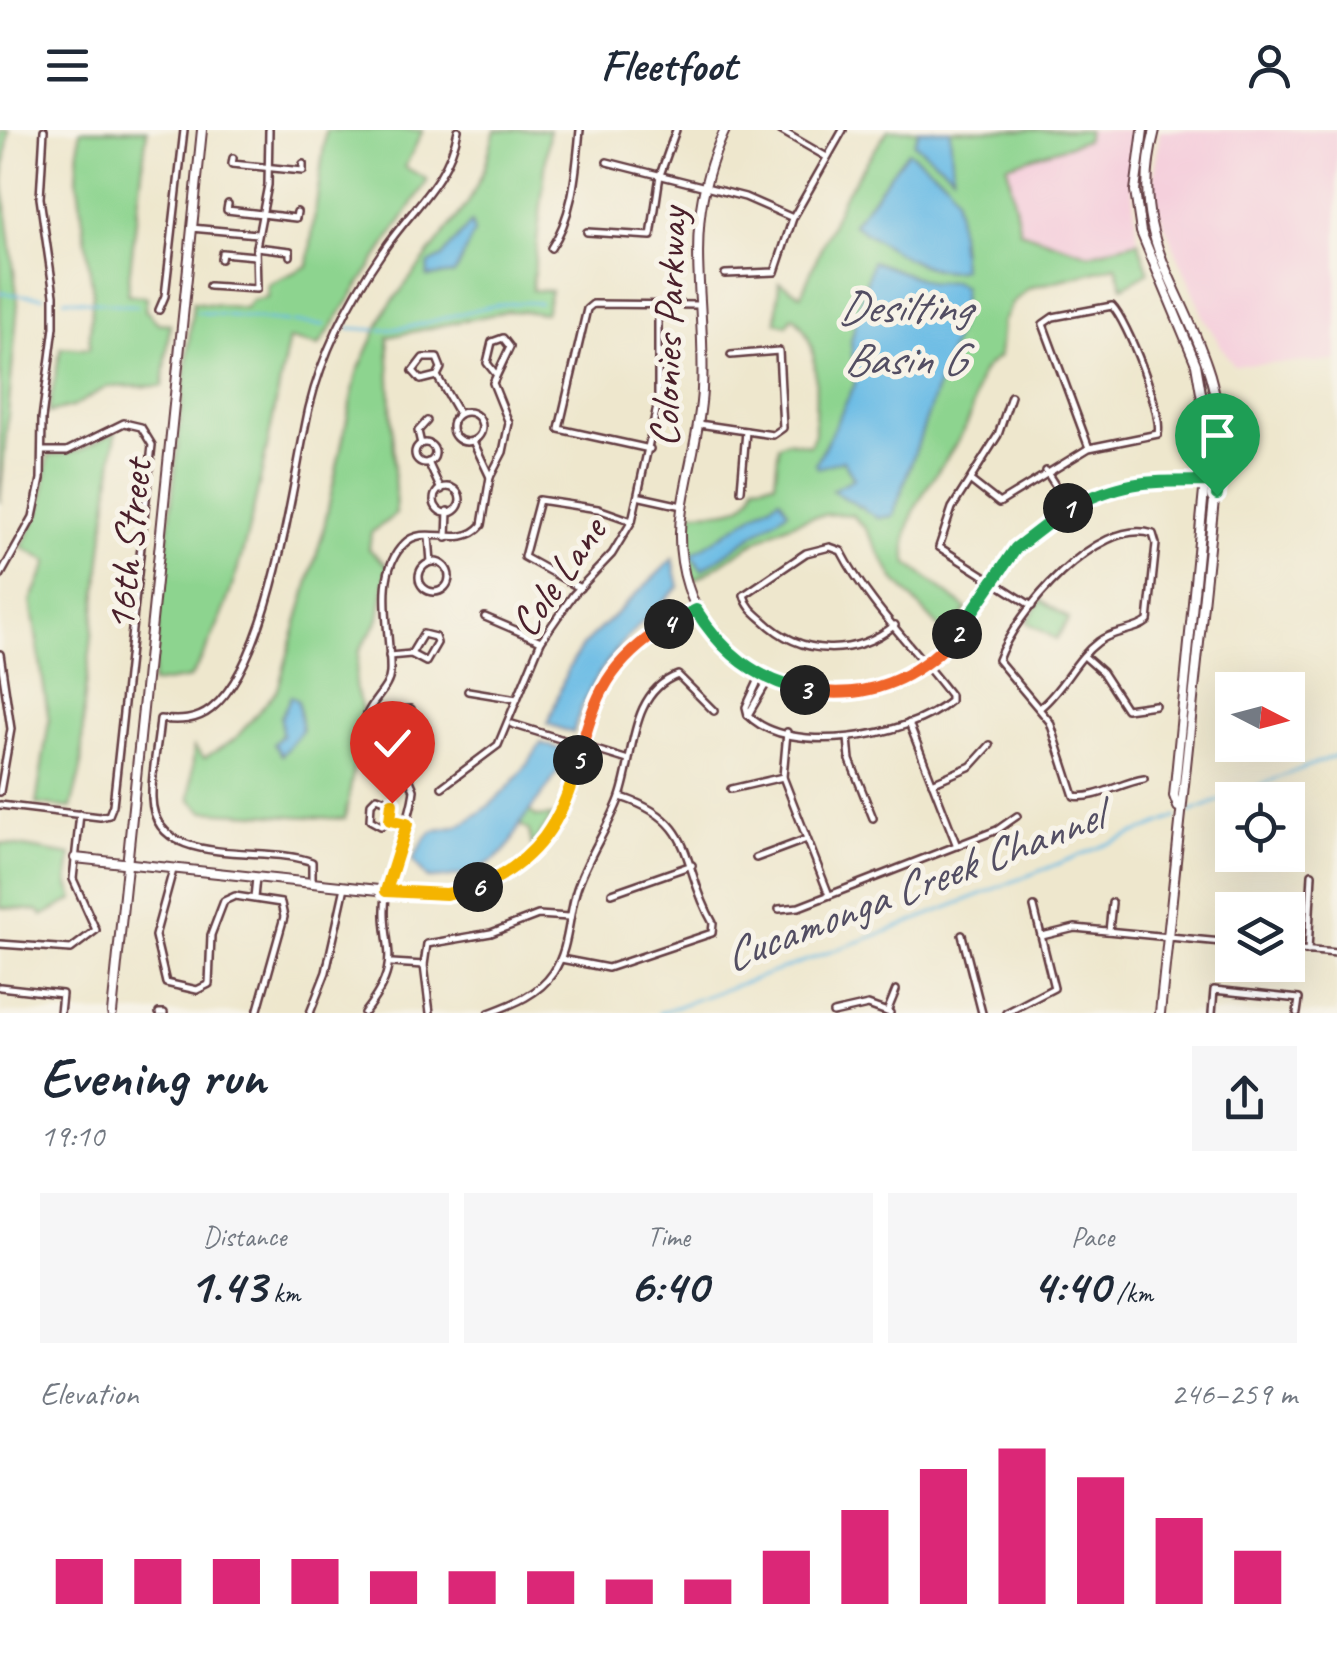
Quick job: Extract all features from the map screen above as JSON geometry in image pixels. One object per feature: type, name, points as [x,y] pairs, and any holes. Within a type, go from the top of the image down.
[{"type":"main road","name":"16th Street","points":[[112,1013],[124,863],[202,130]]},
{"type":"main road","name":"Colonies Parkway","points":[[725,130],[703,186],[695,257],[703,366],[699,424],[682,506],[681,560],[696,610],[726,649],[765,677],[812,691],[853,693],[890,684],[926,665],[959,632],[992,582],[1034,532],[1069,507],[1135,483],[1167,478],[1219,481]]},
{"type":"main road","points":[[1143,130],[1136,169],[1139,221],[1148,255],[1203,388],[1209,440],[1174,796],[1178,806],[1160,1013]]},
{"type":"main road","points":[[1154,130],[1146,188],[1151,229],[1165,275],[1214,389],[1220,442],[1184,797],[1178,806]]},
{"type":"main road","points":[[75,858],[345,888],[446,894],[476,888],[518,866],[541,845],[562,813],[601,687],[614,666],[639,643],[696,610]]},
{"type":"street","points":[[0,576],[33,517],[42,451],[54,327],[38,175],[44,130]]},
{"type":"street","points":[[159,310],[165,296],[184,130]]},
{"type":"street","points":[[209,286],[257,289],[255,256],[269,167],[268,130]]},
{"type":"street","points":[[312,884],[312,862],[294,855],[190,847],[177,841],[158,820],[152,800],[160,719],[184,720],[204,714],[222,698],[238,673],[253,642],[278,553],[326,350],[381,254],[434,188],[458,130]]},
{"type":"street","points":[[551,248],[560,234],[574,183],[580,130]]},
{"type":"street","points":[[586,232],[651,236],[660,176],[676,130]]},
{"type":"street","points":[[780,130],[826,157]]},
{"type":"street","points":[[726,274],[771,275],[793,218],[843,130]]},
{"type":"street","points":[[233,158],[232,164],[302,170],[303,164]]},
{"type":"street","points":[[608,162],[745,197],[793,218]]},
{"type":"street","points":[[228,204],[228,210],[296,218],[297,212]]},
{"type":"street","points":[[191,228],[257,234]]},
{"type":"street","points":[[256,248],[290,251],[290,256]]},
{"type":"street","points":[[221,259],[222,253],[255,256]]},
{"type":"street","points":[[650,449],[559,429],[592,304],[699,305]]},
{"type":"street","points":[[971,481],[1000,503],[1046,471],[1089,448],[1152,436],[1160,428],[1146,374],[1112,306],[1053,317],[1043,324],[1089,448]]},
{"type":"street","name":"Cole Lane","points":[[442,788],[486,756],[511,724],[541,641],[580,588],[612,554],[632,521],[641,496],[660,381],[658,307]]},
{"type":"street","points":[[364,1013],[378,996],[391,963],[386,891],[407,824],[412,782],[400,769],[373,758],[365,748],[363,734],[369,704],[388,681],[386,602],[396,556],[405,542],[430,536],[464,538],[482,525],[490,477],[503,452],[510,423],[496,391],[495,374],[487,362],[492,342],[503,338],[510,347],[508,357],[495,374]]},
{"type":"street","points":[[699,424],[778,434],[783,428],[779,351],[731,355]]},
{"type":"street","points":[[438,376],[421,380],[413,371],[423,358],[433,356],[440,362],[438,376],[460,414]]},
{"type":"street","points":[[1011,396],[998,435],[952,508],[939,547],[1032,606]]},
{"type":"street","points":[[460,414],[452,427],[455,436],[473,441],[490,477]]},
{"type":"street","points":[[460,414],[474,414],[481,420],[482,430],[473,441]]},
{"type":"street","points":[[427,421],[418,430],[421,444],[416,456],[428,462],[441,490]]},
{"type":"street","points":[[0,806],[109,815],[152,445],[142,427],[124,423],[67,451],[42,451]]},
{"type":"street","points":[[741,490],[746,431]]},
{"type":"street","points":[[421,444],[433,448],[428,462]]},
{"type":"street","points":[[1046,471],[1069,507]]},
{"type":"street","points":[[453,489],[461,494],[461,505],[448,511],[433,506],[434,495],[441,490],[453,489]]},
{"type":"street","points":[[641,496],[682,506]]},
{"type":"street","points":[[580,588],[559,572],[524,557],[540,500],[598,508],[632,521]]},
{"type":"street","points":[[446,538],[448,511]]},
{"type":"street","points":[[1040,707],[1061,691],[1084,656],[1103,638],[1148,621],[1156,544],[1153,534],[1116,539],[1085,553],[1056,574],[998,660],[1040,707],[1063,752],[1074,796],[1086,797],[1124,782],[1144,779]]},
{"type":"street","points":[[430,536],[432,562]]},
{"type":"street","points":[[765,677],[748,715],[787,732],[848,738],[908,723],[946,706],[950,694],[895,625],[866,596],[836,546],[806,553],[744,595],[746,604],[776,632],[813,647],[833,650],[868,644],[895,625]]},
{"type":"street","points":[[432,562],[441,564],[449,574],[444,588],[436,592],[420,582],[423,567],[432,562]]},
{"type":"street","points":[[485,617],[541,641]]},
{"type":"street","points":[[388,656],[411,654],[421,662],[431,658],[437,643],[434,636],[423,634],[411,654]]},
{"type":"street","points":[[0,654],[10,729],[0,792]]},
{"type":"street","points":[[1084,656],[1102,672],[1126,709],[1155,705]]},
{"type":"street","points":[[489,1013],[535,992],[560,959],[577,887],[621,797],[642,711],[664,684],[678,675],[714,711]]},
{"type":"street","points":[[468,690],[517,699]]},
{"type":"street","points":[[373,758],[393,737],[397,710],[411,709],[410,733],[404,738],[393,737]]},
{"type":"street","points":[[908,723],[956,846]]},
{"type":"street","points":[[511,724],[628,760]]},
{"type":"street","points":[[787,732],[783,777],[829,896]]},
{"type":"street","points":[[848,738],[850,760],[873,818]]},
{"type":"street","points":[[932,783],[971,766],[990,745]]},
{"type":"street","points":[[730,789],[783,777]]},
{"type":"street","points":[[390,820],[392,803],[383,796],[374,799],[370,820],[381,826],[390,820],[407,824]]},
{"type":"street","points":[[560,959],[608,968],[712,933],[692,865],[672,823],[648,805],[621,797]]},
{"type":"street","points":[[0,944],[72,949],[96,930],[77,894],[75,858],[80,814]]},
{"type":"street","points":[[779,909],[829,896],[997,830],[1017,816]]},
{"type":"street","points":[[756,858],[807,839]]},
{"type":"street","points":[[612,893],[692,865]]},
{"type":"street","points":[[174,870],[157,920],[158,966],[166,982],[205,988],[211,978],[211,935],[224,900],[254,898],[281,903],[284,918],[257,1013]]},
{"type":"street","points":[[1308,951],[1312,874]]},
{"type":"street","points":[[254,898],[256,878]]},
{"type":"street","points":[[310,1013],[326,972],[345,888]]},
{"type":"street","points":[[1108,931],[1112,903]]},
{"type":"street","points":[[1006,1013],[1054,988],[1034,906]]},
{"type":"street","points":[[430,1013],[424,965],[427,944],[491,933],[538,915],[569,917]]},
{"type":"street","points":[[1042,936],[1075,928],[1215,941]]},
{"type":"street","points":[[962,935],[982,1013]]},
{"type":"street","points":[[1305,951],[1337,954]]},
{"type":"street","points":[[391,963],[424,965]]},
{"type":"street","points":[[0,987],[62,994],[60,1013]]},
{"type":"street","points":[[833,1013],[868,1005],[888,1012],[896,990]]},
{"type":"street","points":[[1212,1013],[1214,990],[1299,999],[1297,1013]]},
{"type":"shaded area","points":[[1088,130],[1139,130],[1131,180],[1138,241],[1089,254],[1020,231],[1007,164],[1086,140]]},
{"type":"shaded area","points":[[1160,130],[1337,130],[1337,361],[1233,365],[1205,320],[1158,209],[1152,185]]},
{"type":"green space","points":[[0,130],[9,130],[3,182],[18,303],[0,503]]},
{"type":"green space","points":[[80,130],[147,130],[127,294],[147,297],[145,310],[158,323],[170,324],[163,386],[107,387],[72,407],[48,413],[61,347],[89,349],[93,292],[77,178]]},
{"type":"green space","points":[[326,130],[423,130],[405,167],[428,180],[319,346],[289,339],[252,515],[226,603],[190,678],[152,684],[193,302],[245,308],[252,300],[267,297],[268,284],[308,266]]},
{"type":"green space","points":[[495,130],[549,130],[532,290],[551,291],[545,313],[509,311],[388,337],[396,514],[371,533],[369,549],[388,566],[379,619],[359,651],[355,686],[363,713],[345,819],[203,811],[190,799],[194,747],[204,758],[235,739],[278,689],[323,532],[357,373],[386,310],[468,203],[484,170]]},
{"type":"green space","points":[[888,130],[1088,130],[1086,140],[1007,165],[1020,231],[1089,254],[1138,241],[1149,272],[1123,287],[1116,266],[1029,288],[1012,303],[1002,323],[999,357],[983,371],[967,424],[925,491],[908,527],[908,564],[967,609],[947,636],[894,579],[866,529],[852,515],[830,514],[789,525],[692,582],[686,549],[688,513],[738,507],[752,495],[755,484],[775,482],[779,445],[787,441],[810,445],[815,433],[813,355],[803,328],[793,316],[787,325],[776,322],[779,282],[801,295],[843,197]]},
{"type":"green space","points":[[116,431],[84,704],[81,769],[71,808],[36,804],[49,721],[31,601],[48,562],[22,547],[42,507],[48,456],[80,450]]},
{"type":"green space","points":[[1041,600],[1069,619],[1056,639],[1027,622]]},
{"type":"green space","points":[[529,811],[537,817],[553,816],[532,846],[529,831],[519,824]]},
{"type":"green space","points":[[0,843],[71,855],[68,882],[74,899],[42,916],[39,911],[0,907]]},
{"type":"water","name":"Desilting Basin G","points":[[919,130],[950,130],[953,175],[914,143]]},
{"type":"water","name":"Desilting Basin G","points":[[908,151],[948,182],[956,197],[962,269],[948,271],[920,264],[853,224]]},
{"type":"water","points":[[471,223],[474,233],[454,274],[427,277],[429,264],[442,257]]},
{"type":"water","name":"Desilting Basin G","points":[[872,261],[931,283],[953,281],[963,287],[961,318],[893,516],[878,518],[832,490],[854,478],[843,460],[818,468],[816,464],[855,384],[851,341]]},
{"type":"water","points":[[780,498],[788,511],[702,570],[691,555]]},
{"type":"water","points":[[673,559],[679,587],[615,652],[590,689],[573,733],[548,724],[567,671],[582,646]]},
{"type":"water","points":[[291,696],[298,701],[302,731],[282,755],[274,744],[282,735],[281,717]]},
{"type":"water","points":[[541,743],[565,751],[562,761],[504,852],[474,870],[428,879],[413,860],[427,836],[461,824],[492,803],[520,774]]},
{"type":"waterway","points":[[0,293],[43,297]]},
{"type":"waterway","points":[[64,299],[137,306]]},
{"type":"waterway","points":[[381,330],[500,305],[540,303]]},
{"type":"waterway","points":[[197,312],[288,322]]},
{"type":"waterway","points":[[293,322],[325,325]]},
{"type":"waterway","points":[[349,328],[378,330]]},
{"type":"waterway","name":"Cucamonga Creek Channel","points":[[1190,812],[1337,755]]},
{"type":"waterway","name":"Cucamonga Creek Channel","points":[[659,1013],[883,933],[1176,817]]},
{"type":"route","points":[[392,803],[390,820],[407,824],[386,891],[446,894],[476,888],[518,866],[541,845],[569,796],[601,687],[614,666],[668,624],[696,610],[726,649],[765,678],[812,691],[870,690],[908,676],[941,652],[1016,548],[1069,507],[1109,489],[1167,478],[1219,481],[1217,495]]}]
